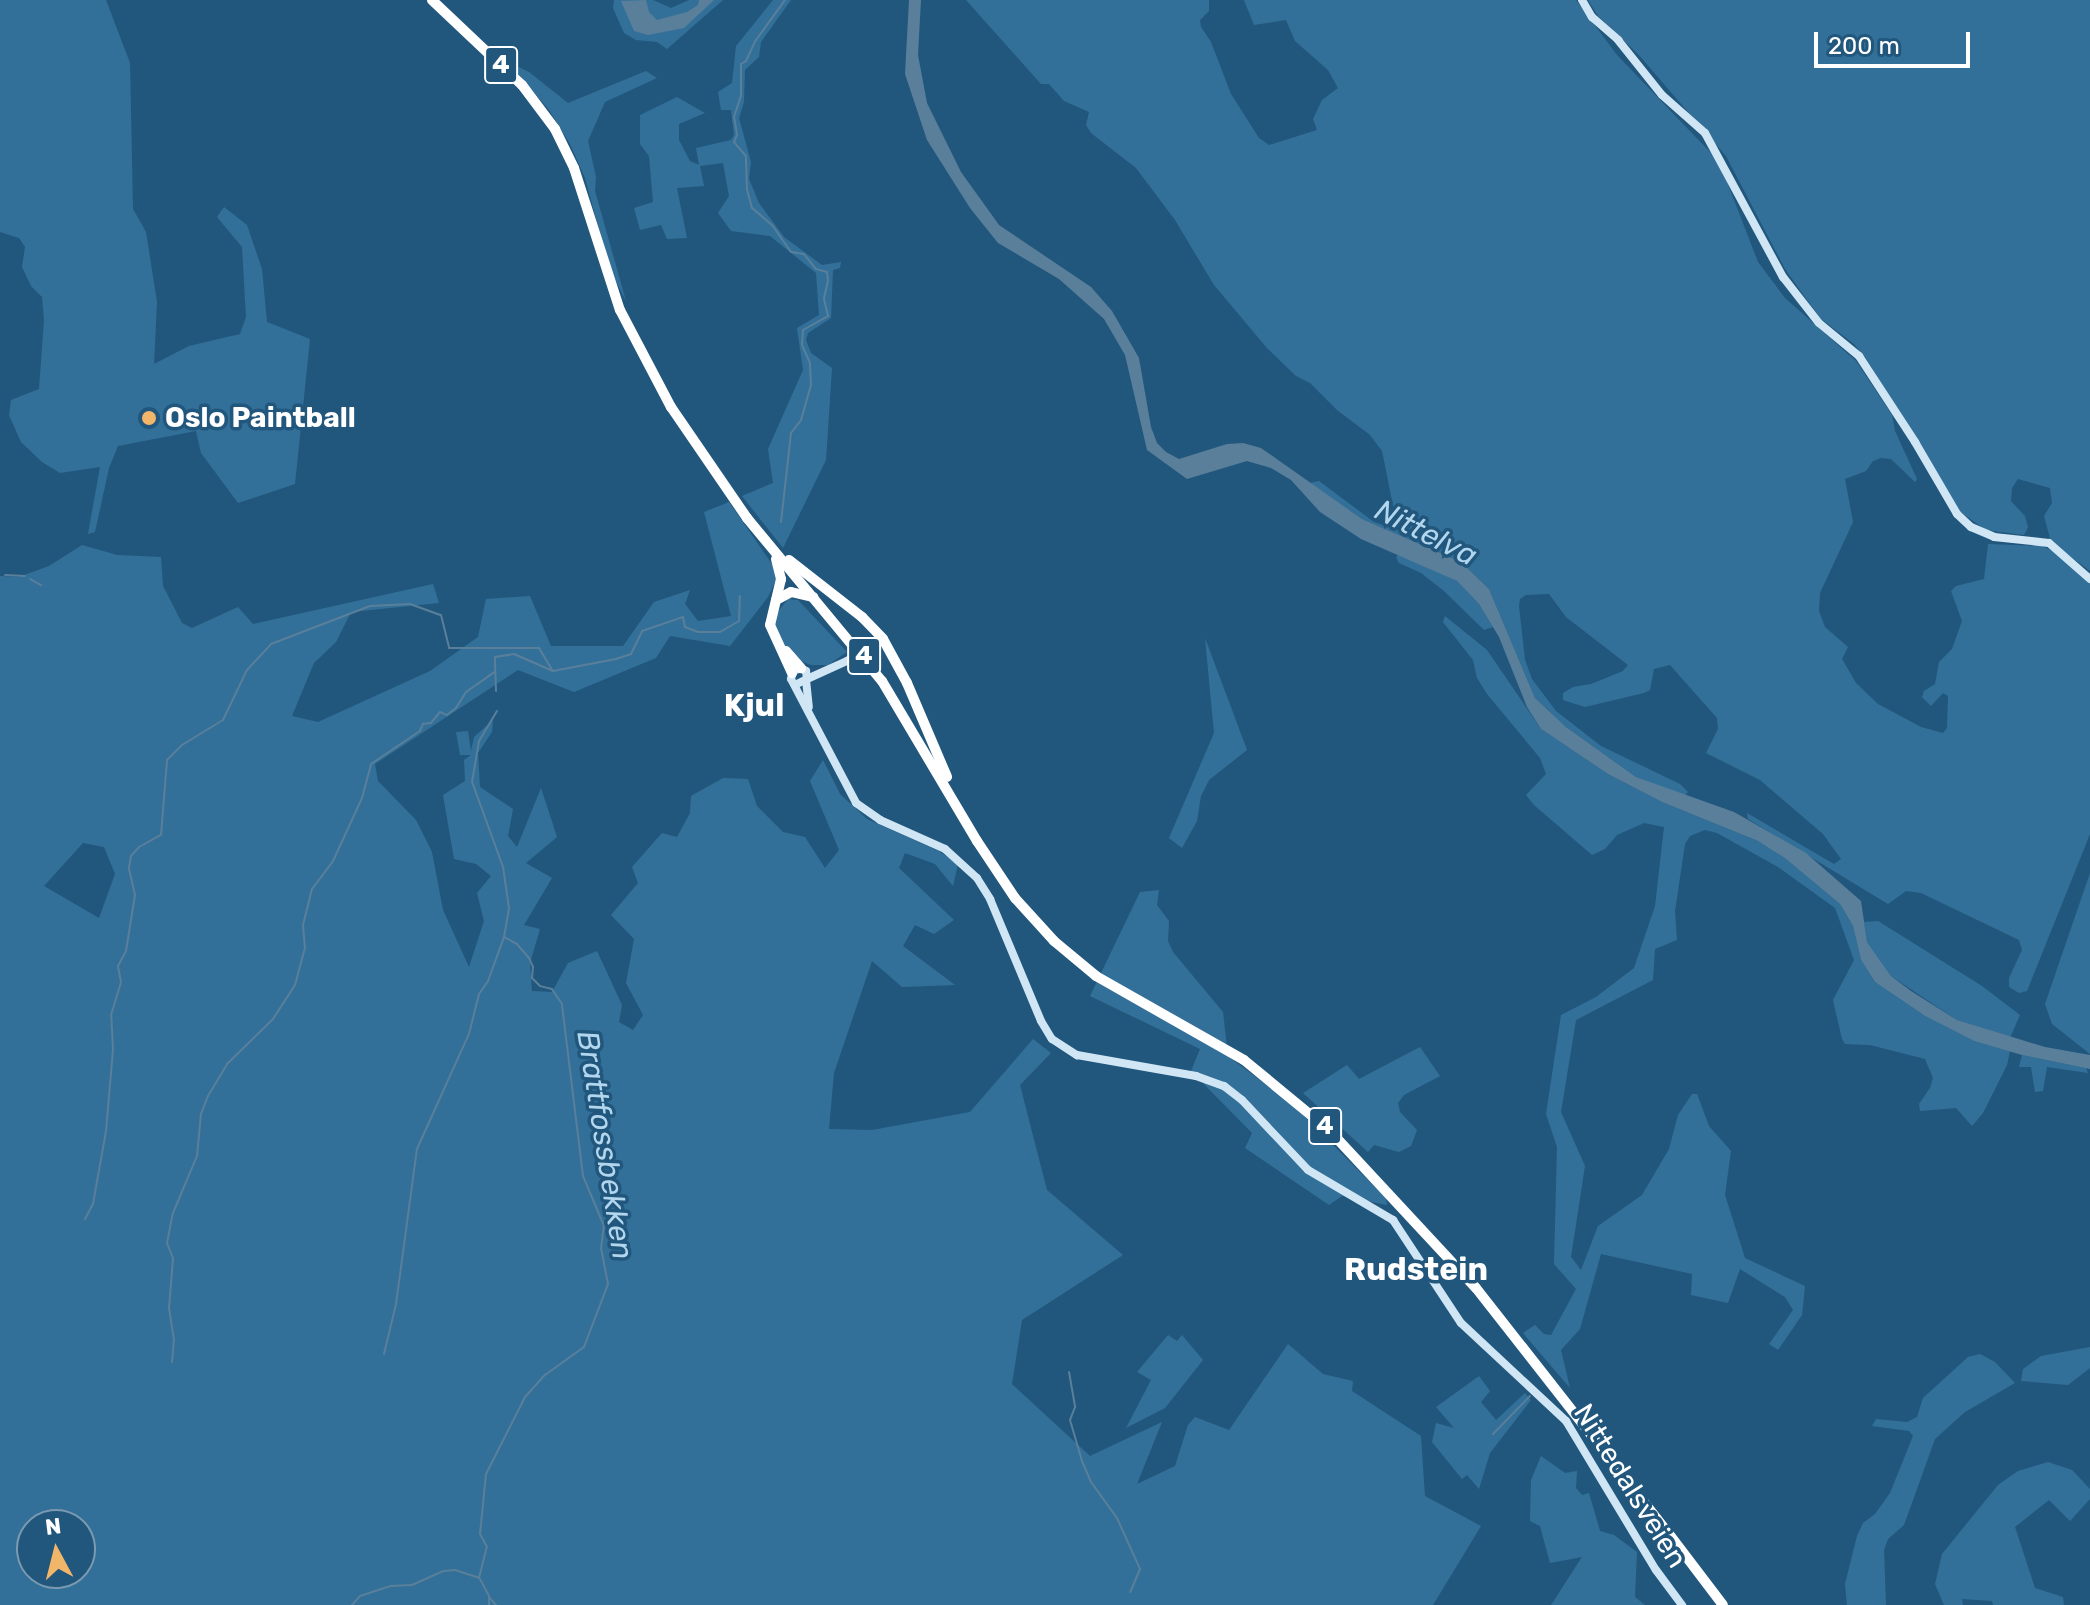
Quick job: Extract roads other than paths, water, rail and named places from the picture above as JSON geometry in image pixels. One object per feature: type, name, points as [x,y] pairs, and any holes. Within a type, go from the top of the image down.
[{"type":"highway","name":"4","points":[[432,0],[522,85],[550,121],[574,168],[604,270],[639,352],[694,444],[757,531],[882,681],[999,877],[1064,950],[1113,988],[1220,1046],[1267,1077],[1317,1119],[1389,1192],[1510,1330],[1668,1533]]},
{"type":"highway","name":"4","points":[[757,531],[805,575],[862,617],[907,683],[954,794]]},
{"type":"highway","name":"4","points":[[772,550],[781,576],[769,622],[778,645],[801,676]]},
{"type":"highway","points":[[774,602],[791,592],[814,598]]},
{"type":"highway","name":"4","points":[[940,774],[1003,875],[1040,921],[1067,947],[1116,984],[1222,1042],[1270,1073],[1375,1170],[1505,1317],[1723,1605]]},
{"type":"main road","points":[[1582,0],[1592,17],[1618,40],[1662,95],[1705,133],[1783,277],[1822,327],[1855,351],[1915,442],[1957,514],[1971,527],[1994,537],[2049,543],[2090,579]]},
{"type":"main road","points":[[801,676],[832,669],[878,642]]},
{"type":"main road","name":"Nittedalsveien","points":[[801,676],[808,708],[837,772],[856,803],[880,820],[945,849],[977,878],[990,899],[1043,1026],[1059,1046],[1084,1057],[1204,1078],[1224,1086],[1242,1100],[1308,1170],[1380,1210],[1397,1224],[1457,1318],[1566,1421],[1656,1570],[1682,1605]]},
{"type":"waterway","name":"Brattfossbekken","points":[[781,522],[791,433],[801,420],[811,385],[810,363],[802,345],[803,330],[828,316],[824,298],[828,280],[827,272],[816,269],[804,254],[791,252],[773,226],[752,208],[747,189],[746,156],[734,142],[737,135],[734,117],[741,96],[741,64],[746,61],[756,40],[785,0]]},
{"type":"waterway","points":[[5,575],[25,576]]},
{"type":"waterway","points":[[30,579],[41,585]]},
{"type":"waterway","name":"Brattfossbekken","points":[[496,691],[495,657],[514,654],[553,671],[616,659],[631,654],[642,631],[683,617],[685,627],[698,632],[720,632],[739,621],[740,596]]},
{"type":"waterway","points":[[85,1219],[93,1204],[106,1131],[113,1049],[111,1015],[121,982],[118,966],[126,951],[135,895],[129,868],[131,856],[139,847],[161,835],[167,760],[182,745],[223,720],[247,670],[271,644],[370,606],[410,604],[441,615],[449,648],[539,648],[553,671]]},
{"type":"waterway","points":[[172,1362],[174,1340],[169,1308],[173,1258],[167,1243],[173,1213],[197,1156],[201,1114],[208,1096],[227,1064],[273,1019],[295,985],[305,948],[303,925],[312,889],[333,861],[362,798],[371,764],[420,731],[423,724],[431,723],[440,712],[447,715],[456,708],[466,692],[495,672]]},
{"type":"waterway","name":"Brattfossbekken","points":[[479,1578],[487,1547],[480,1534],[486,1474],[525,1397],[545,1375],[584,1347],[608,1284],[601,1249],[604,1226],[583,1176],[562,1004],[552,989],[540,986],[532,978],[533,967],[529,958],[517,944],[504,937],[509,908],[503,867],[472,782],[479,741],[497,711]]},
{"type":"waterway","points":[[384,1354],[396,1304],[417,1149],[469,1034],[479,994],[488,981],[504,937]]},
{"type":"waterway","points":[[1069,1372],[1075,1407],[1070,1420],[1082,1461],[1091,1482],[1117,1518],[1140,1569],[1130,1592]]},
{"type":"waterway","points":[[1493,1434],[1530,1396]]},
{"type":"waterway","points":[[352,1605],[360,1596],[391,1586],[412,1585],[444,1571],[455,1570],[479,1578]]},
{"type":"waterway","points":[[480,1579],[489,1596],[489,1605]]},
{"type":"waterway","points":[[489,1597],[496,1605]]},
{"type":"place","name":"Oslo Paintball","points":[[149,418]]},
{"type":"district","name":"Kjul","points":[[754,705]]},
{"type":"district","name":"Rudstein","points":[[1416,1269]]},
{"type":"water label","name":"Nittelva","points":[[1426,533]]}]
